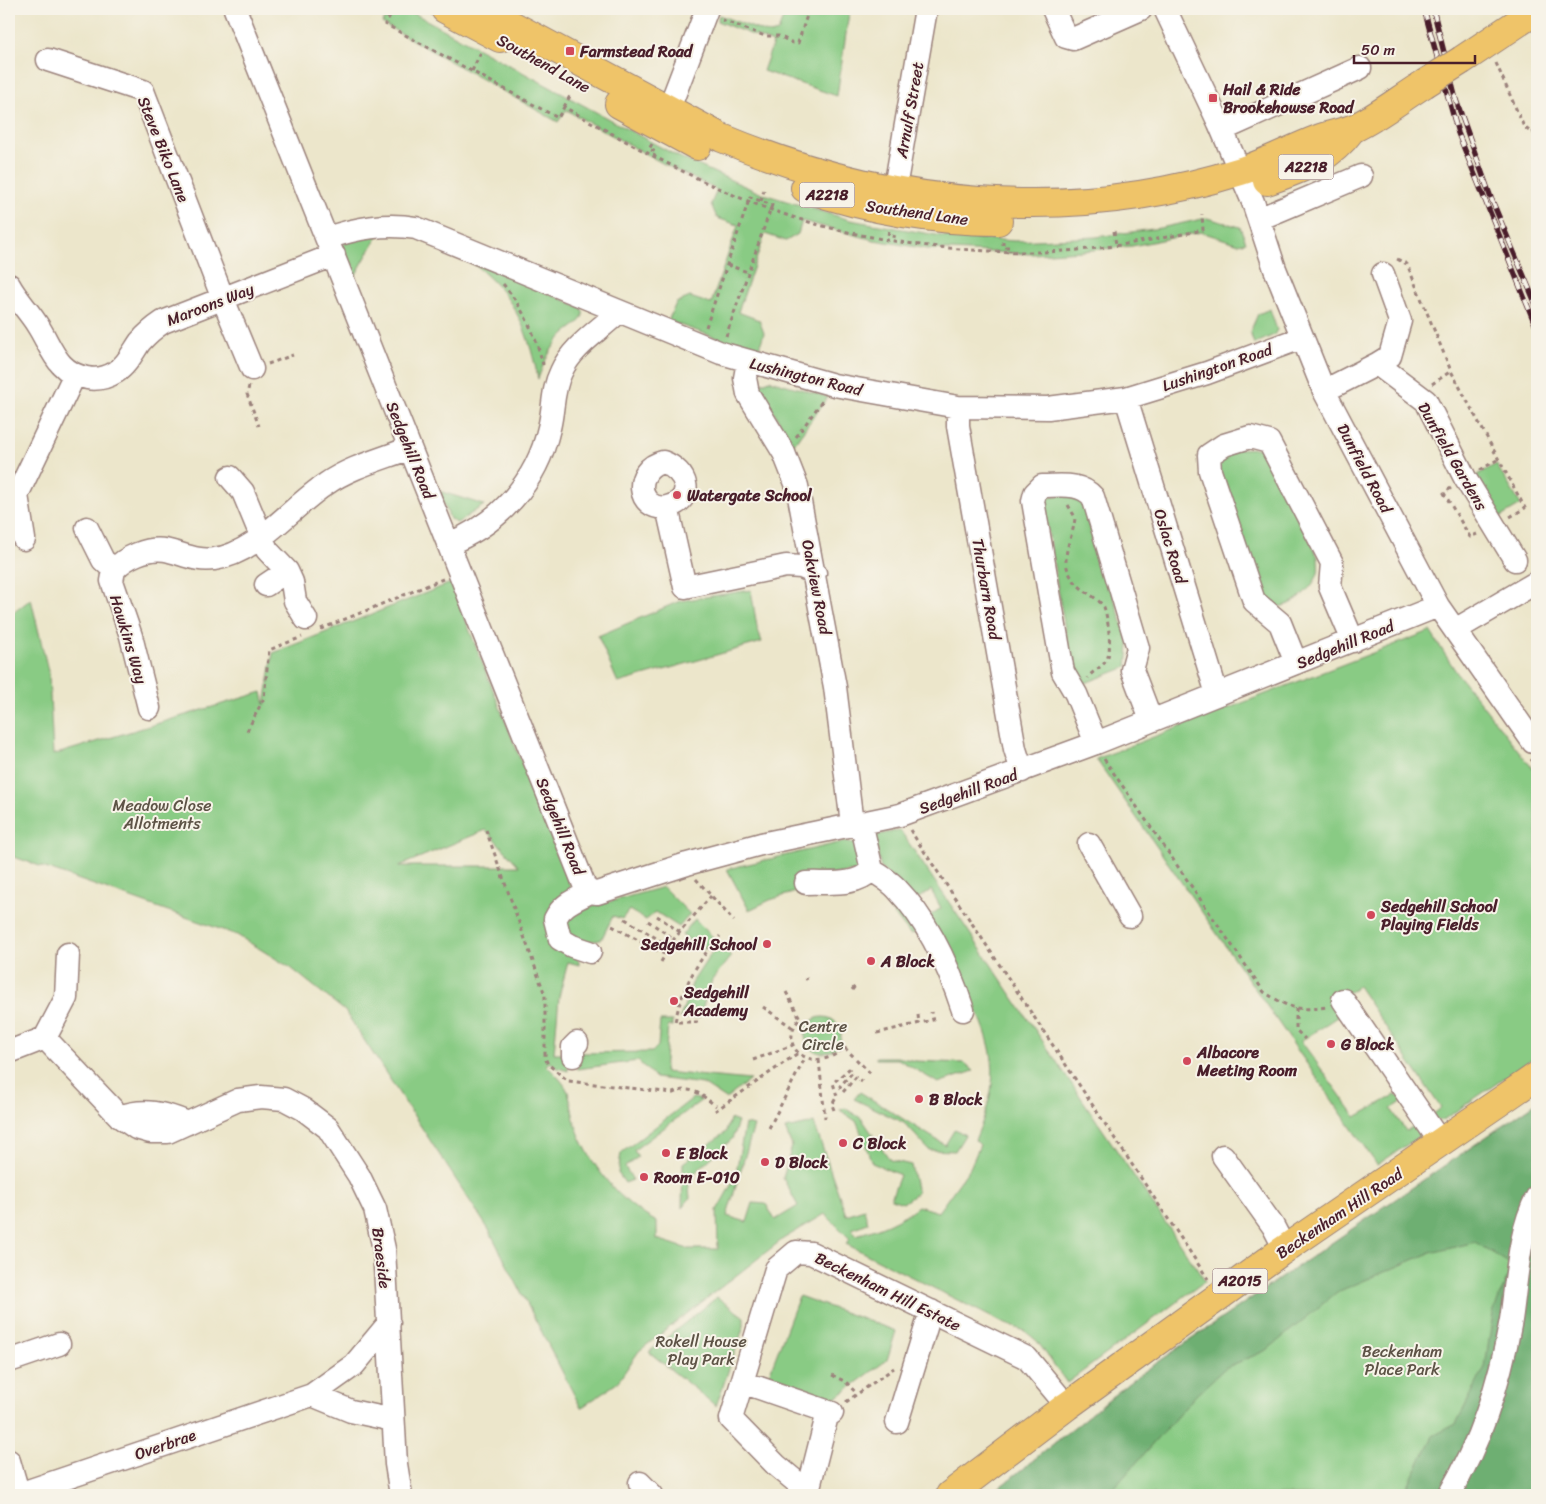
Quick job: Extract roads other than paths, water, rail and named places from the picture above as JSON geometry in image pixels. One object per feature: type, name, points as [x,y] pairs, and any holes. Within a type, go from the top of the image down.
[{"type":"main road","name":"Southend Lane","points":[[482,9],[663,117]]},
{"type":"main road","name":"Southend Lane","points":[[453,11],[663,117],[893,201],[1065,203],[1244,180],[1290,152],[1315,140],[1353,128],[1462,60],[1537,10]]},
{"type":"main road","name":"Beckenham Hill Road","points":[[950,1495],[1066,1406],[1285,1249],[1537,1076]]},
{"type":"street","name":"Sedgehill Road","points":[[235,9],[585,887],[590,892],[597,893],[687,864],[856,823],[900,815],[1096,743],[1438,606]]},
{"type":"street","name":"Arnulf Street","points":[[893,201],[926,9]]},
{"type":"street","points":[[1053,9],[1066,37],[1073,39],[1141,9]]},
{"type":"street","name":"Dunfield Road","points":[[1165,9],[1244,180],[1301,338],[1324,391],[1438,606],[1533,742]]},
{"type":"street","points":[[663,117],[706,11]]},
{"type":"street","name":"Steve Biko Lane","points":[[48,60],[143,91],[222,299]]},
{"type":"street","points":[[1222,130],[1360,68]]},
{"type":"street","points":[[1259,219],[1362,176]]},
{"type":"street","name":"Lushington Road","points":[[331,247],[377,226],[398,225],[416,228],[616,311],[748,362],[834,385],[958,407],[1048,408],[1126,398],[1207,373],[1301,338]]},
{"type":"street","name":"Maroons Way","points":[[74,376],[97,378],[117,372],[151,331],[162,322],[222,299],[331,247]]},
{"type":"street","points":[[1324,391],[1390,356],[1400,321],[1383,274]]},
{"type":"street","points":[[9,285],[16,298],[37,325],[51,353],[62,367],[74,376],[17,495],[24,539]]},
{"type":"street","points":[[222,299],[252,369]]},
{"type":"street","points":[[448,544],[488,524],[514,498],[533,472],[546,444],[552,417],[553,394],[561,372],[573,352],[613,317],[616,311]]},
{"type":"street","name":"Oakview Road","points":[[748,362],[745,378],[748,394],[784,453],[796,486],[815,573],[856,823],[872,870]]},
{"type":"street","name":"Dunfield Gardens","points":[[1377,364],[1426,401],[1465,478],[1515,560]]},
{"type":"street","name":"Oslac Road","points":[[1126,398],[1218,694]]},
{"type":"street","name":"Thurbarn Road","points":[[958,407],[958,426],[1015,749],[1022,771]]},
{"type":"street","points":[[1296,663],[1280,623],[1254,600],[1210,471],[1209,455],[1224,445],[1250,437],[1269,442],[1332,563],[1330,587],[1353,640]]},
{"type":"street","points":[[87,528],[103,560],[114,570],[121,562],[150,551],[164,550],[188,557],[213,560],[236,552],[260,537],[327,482],[410,448]]},
{"type":"street","points":[[230,477],[245,497],[267,550],[287,571],[292,582],[295,600],[309,629]]},
{"type":"street","points":[[1096,743],[1076,694],[1063,672],[1033,501],[1035,493],[1042,486],[1077,486],[1086,489],[1093,497],[1138,648],[1132,670],[1151,720]]},
{"type":"street","points":[[667,507],[685,587],[786,566],[801,567],[815,573]]},
{"type":"street","name":"Hawkins Way","points":[[114,570],[112,581],[131,636],[149,708]]},
{"type":"street","points":[[266,585],[287,571]]},
{"type":"street","points":[[1455,630],[1537,582]]},
{"type":"street","points":[[1089,844],[1130,916]]},
{"type":"street","points":[[806,883],[856,881],[864,878],[872,870],[896,888],[934,941],[952,977],[962,1010]]},
{"type":"street","points":[[590,892],[559,910],[555,919],[560,939],[572,946],[590,952]]},
{"type":"street","points":[[9,1052],[45,1038],[66,998],[68,954]]},
{"type":"street","points":[[1343,1000],[1441,1143]]},
{"type":"street","name":"Braeside","points":[[45,1038],[120,1116],[134,1111],[155,1112],[188,1123],[238,1100],[261,1097],[284,1099],[303,1109],[328,1128],[360,1176],[375,1209],[384,1248],[396,1464],[401,1495]]},
{"type":"street","points":[[1223,1156],[1258,1205],[1285,1249]]},
{"type":"street","points":[[1448,1495],[1484,1425],[1493,1400],[1510,1322],[1525,1231],[1537,1197]]},
{"type":"street","name":"Beckenham Hill Estate","points":[[810,1493],[776,1465],[731,1419],[776,1270],[796,1252],[811,1253],[1027,1358],[1066,1406]]},
{"type":"street","points":[[897,1422],[931,1311]]},
{"type":"street","name":"Overbrae","points":[[19,1494],[312,1395],[354,1365],[388,1323]]},
{"type":"street","points":[[9,1361],[59,1344]]},
{"type":"street","points":[[742,1382],[830,1414],[810,1493]]},
{"type":"street","points":[[312,1395],[351,1411],[393,1420]]},
{"type":"street","points":[[9,1461],[19,1494]]},
{"type":"railway","points":[[1424,9],[1458,133],[1537,329]]},
{"type":"railway","points":[[1433,9],[1456,100],[1491,198],[1537,307]]},
{"type":"place","name":"Farmstead Road","points":[[570,51]]},
{"type":"place","name":"Hail & Ride Brookehowse Road","points":[[1213,98]]},
{"type":"place","name":"Watergate School","points":[[677,495]]},
{"type":"place","name":"Sedgehill School Playing Fields","points":[[1371,915]]},
{"type":"place","name":"Sedgehill School","points":[[767,944]]},
{"type":"place","name":"A Block","points":[[871,961]]},
{"type":"place","name":"Sedgehill Academy","points":[[674,1001]]},
{"type":"place","name":"G Block","points":[[1331,1044]]},
{"type":"place","name":"Albacore Meeting Room","points":[[1187,1061]]},
{"type":"place","name":"B Block","points":[[919,1099]]},
{"type":"place","name":"C Block","points":[[843,1143]]},
{"type":"place","name":"E Block","points":[[666,1153]]},
{"type":"place","name":"D Block","points":[[765,1162]]},
{"type":"place","name":"Room E-010","points":[[644,1177]]},
{"type":"park label","name":"Meadow Close Allotments","points":[[162,814]]},
{"type":"park label","name":"Centre Circle","points":[[823,1035]]},
{"type":"park label","name":"Rokell House Play Park","points":[[701,1350]]},
{"type":"park label","name":"Beckenham Place Park","points":[[1402,1360]]}]
